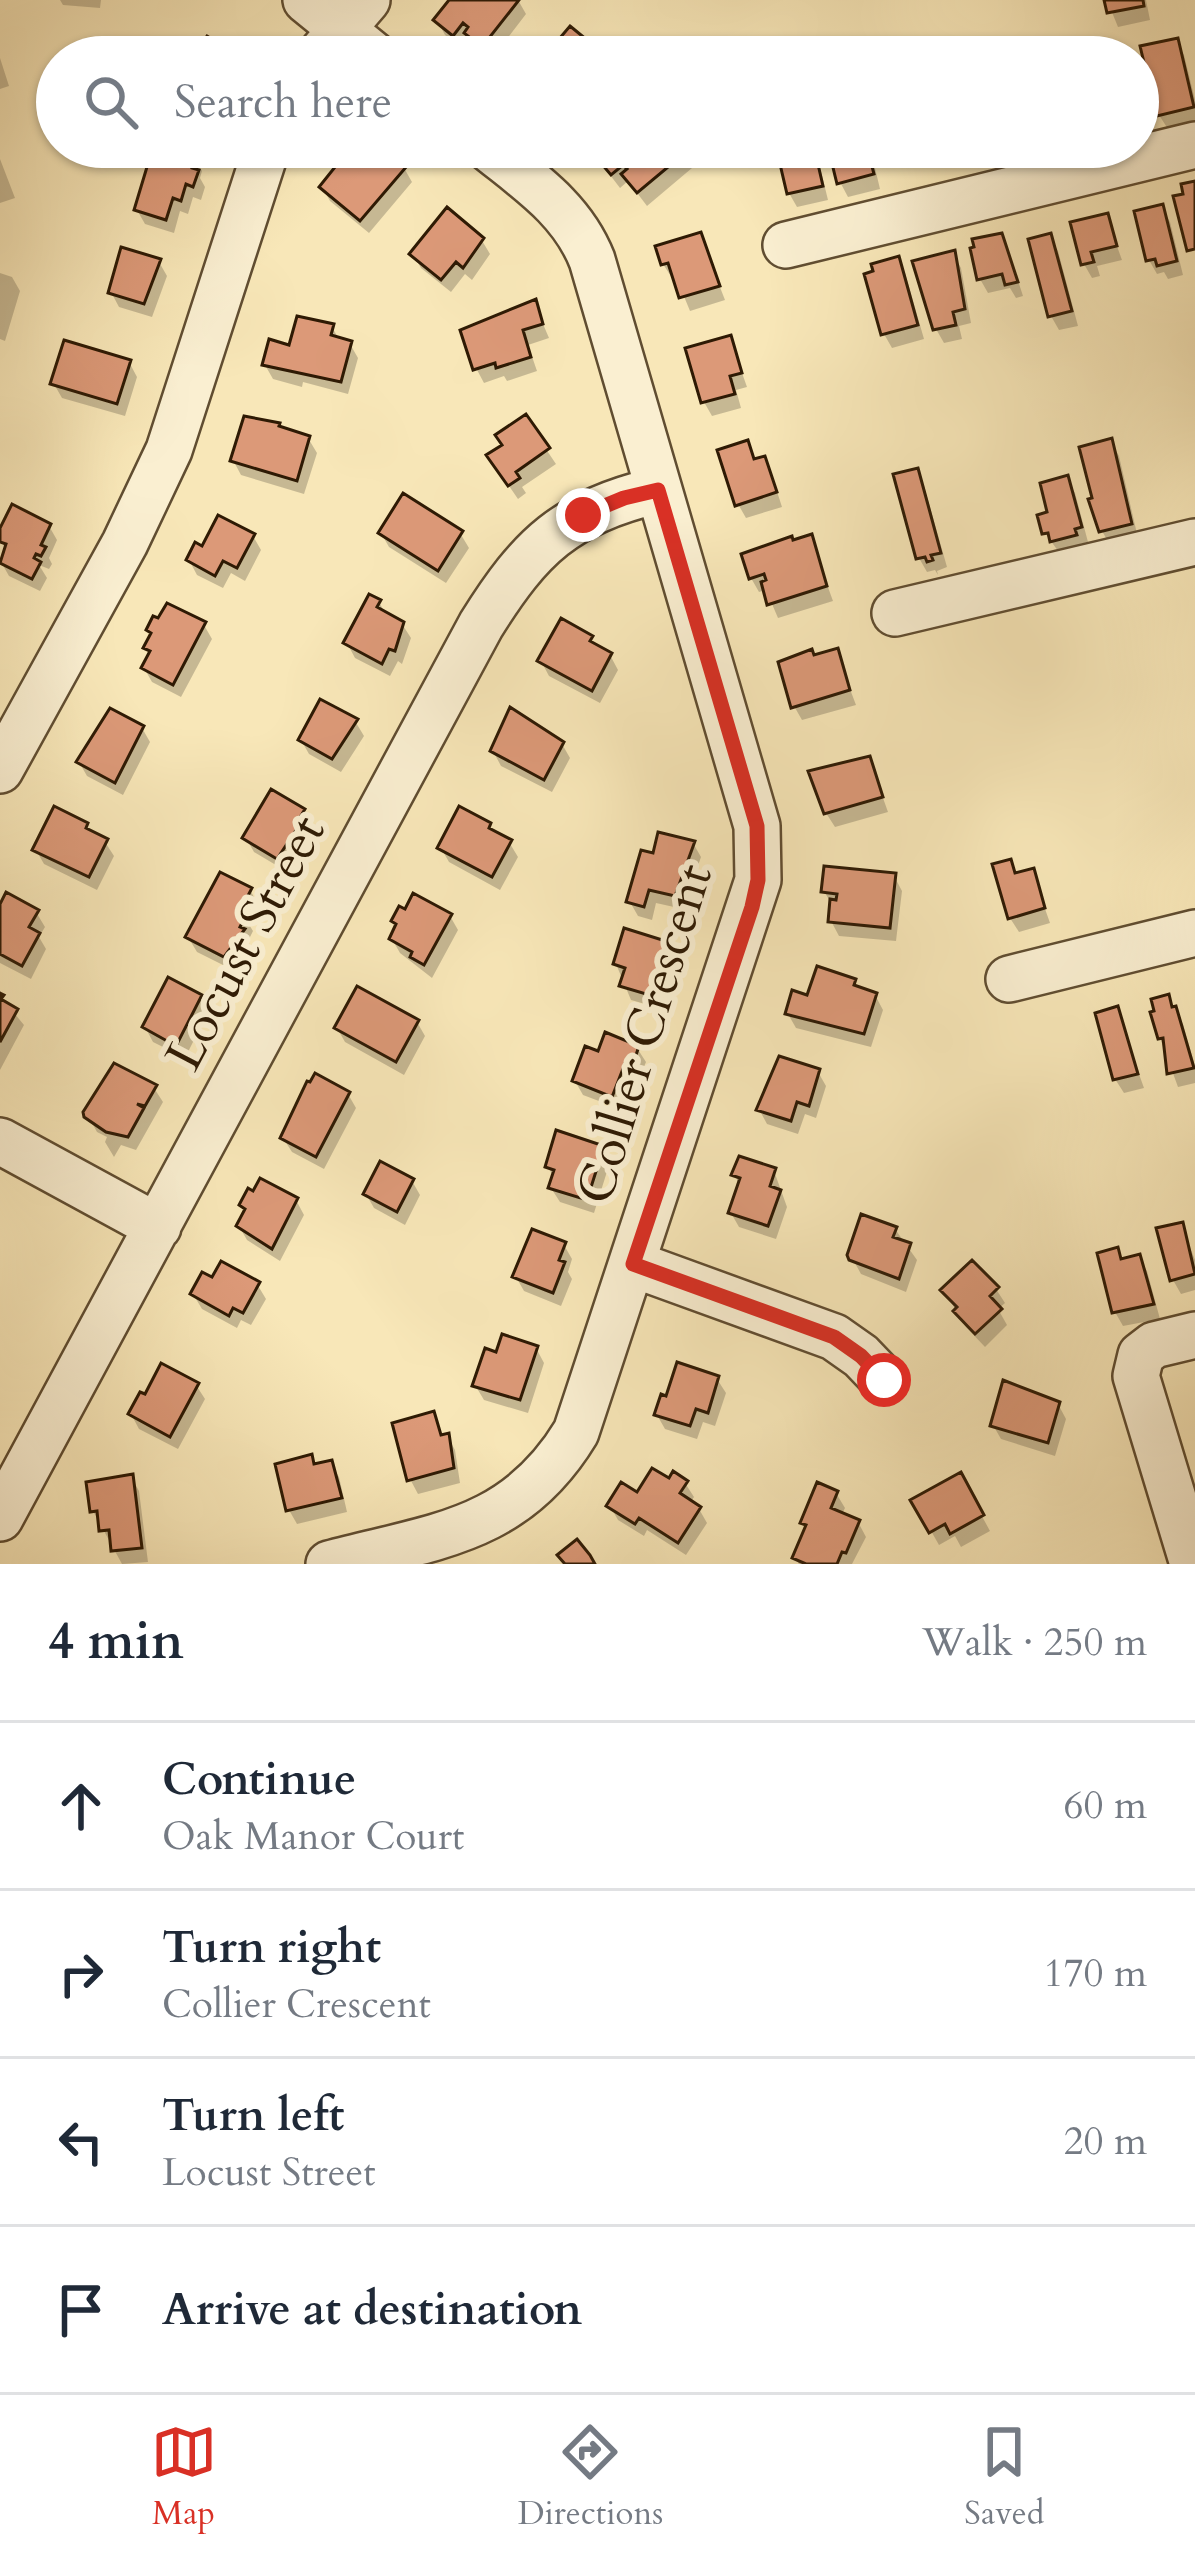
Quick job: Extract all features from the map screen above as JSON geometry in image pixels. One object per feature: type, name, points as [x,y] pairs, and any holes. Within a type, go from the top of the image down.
[{"type":"street","points":[[1159,154],[1195,145]]},
{"type":"street","points":[[0,770],[125,543],[169,450],[260,168]]},
{"type":"street","name":"Collier Crescent","points":[[329,1564],[483,1521],[538,1485],[576,1432],[752,907],[760,846],[757,826],[583,237],[562,208],[513,168]]},
{"type":"street","points":[[786,244],[1100,168]]},
{"type":"street","name":"Locust Street","points":[[0,1518],[513,575],[546,539],[583,515],[658,490]]},
{"type":"street","points":[[895,613],[1195,542]]},
{"type":"street","points":[[1009,979],[1195,933]]},
{"type":"street","points":[[0,1141],[158,1227]]},
{"type":"street","points":[[633,1264],[834,1337],[884,1380]]},
{"type":"street","points":[[1192,1564],[1136,1376],[1141,1354],[1195,1335]]},
{"type":"building","points":[[449,0],[519,0],[491,36],[468,36],[463,23],[453,36],[433,20]]},
{"type":"building","points":[[1104,0],[1143,0],[1144,6],[1107,13]]},
{"type":"building","points":[[570,26],[582,36],[562,36]]},
{"type":"building","points":[[1178,38],[1194,107],[1159,116],[1159,42]]},
{"type":"building","points":[[147,168],[199,170],[193,187],[186,184],[181,201],[173,198],[166,220],[134,210]]},
{"type":"building","points":[[334,168],[405,168],[360,221],[319,187]]},
{"type":"building","points":[[667,168],[637,193],[621,174],[627,169]]},
{"type":"building","points":[[781,168],[819,168],[823,186],[787,194]]},
{"type":"building","points":[[833,168],[872,168],[874,174],[837,184]]},
{"type":"building","points":[[1195,181],[1195,249],[1187,251],[1173,196],[1183,194],[1181,184]]},
{"type":"building","points":[[1163,204],[1177,261],[1157,266],[1155,259],[1146,261],[1134,211]]},
{"type":"building","points":[[447,207],[484,238],[463,268],[456,262],[441,280],[409,254]]},
{"type":"building","points":[[1108,213],[1117,246],[1091,252],[1094,262],[1081,265],[1070,222]]},
{"type":"building","points":[[701,232],[720,286],[679,298],[668,263],[661,265],[655,246]]},
{"type":"building","points":[[1002,233],[1018,282],[1005,285],[1002,274],[977,280],[972,239]]},
{"type":"building","points":[[1051,233],[1072,311],[1048,317],[1028,239]]},
{"type":"building","points":[[121,247],[161,259],[144,304],[108,293]]},
{"type":"building","points":[[955,250],[965,309],[953,312],[956,325],[933,330],[912,261]]},
{"type":"building","points":[[899,256],[918,325],[881,335],[864,274],[873,271],[871,264]]},
{"type":"building","points":[[536,299],[543,324],[523,330],[531,357],[473,370],[460,330]]},
{"type":"building","points":[[297,316],[334,324],[331,335],[352,341],[341,382],[262,365],[269,339],[289,345]]},
{"type":"building","points":[[731,335],[742,373],[730,376],[735,394],[701,403],[685,348]]},
{"type":"building","points":[[64,340],[131,360],[117,404],[50,384]]},
{"type":"building","points":[[526,414],[550,448],[516,472],[520,478],[508,486],[486,455],[502,445],[495,435]]},
{"type":"building","points":[[244,416],[280,423],[310,436],[297,481],[230,461]]},
{"type":"building","points":[[1112,438],[1132,524],[1099,532],[1079,447]]},
{"type":"building","points":[[748,440],[754,459],[765,456],[777,492],[735,506],[717,450]]},
{"type":"building","points":[[918,468],[941,553],[931,555],[933,560],[927,562],[925,557],[916,559],[893,474]]},
{"type":"building","points":[[1068,475],[1082,527],[1075,529],[1077,535],[1050,542],[1048,533],[1042,534],[1037,515],[1047,512],[1040,483]]},
{"type":"building","points":[[403,493],[463,531],[438,571],[378,533]]},
{"type":"building","points":[[12,504],[51,524],[41,545],[46,547],[34,558],[41,562],[32,579],[0,563],[6,544],[0,542],[0,528]]},
{"type":"building","points":[[218,515],[255,534],[237,568],[223,561],[215,576],[186,560],[195,542],[202,546]]},
{"type":"building","points":[[812,534],[827,586],[767,605],[761,582],[766,580],[764,574],[749,579],[741,554]]},
{"type":"building","points":[[369,594],[381,600],[377,607],[404,622],[395,651],[389,649],[382,664],[343,643]]},
{"type":"building","points":[[167,603],[206,622],[173,685],[141,668],[150,651],[143,648],[151,633],[146,630]]},
{"type":"building","points":[[561,618],[612,653],[592,691],[537,661]]},
{"type":"building","points":[[838,648],[850,690],[791,708],[778,662],[812,649],[814,655]]},
{"type":"building","points":[[320,699],[358,719],[332,759],[298,740]]},
{"type":"building","points":[[510,707],[564,742],[544,780],[490,751]]},
{"type":"building","points":[[110,708],[144,726],[115,783],[76,762]]},
{"type":"building","points":[[870,756],[883,797],[824,814],[808,771]]},
{"type":"building","points":[[271,789],[305,809],[277,859],[242,838]]},
{"type":"building","points":[[54,806],[108,839],[89,877],[32,850]]},
{"type":"building","points":[[459,806],[512,840],[492,877],[437,848]]},
{"type":"building","points":[[658,832],[695,841],[675,896],[649,890],[644,907],[626,902],[641,850],[653,853]]},
{"type":"building","points":[[1011,859],[1015,873],[1034,868],[1045,908],[1008,919],[992,864]]},
{"type":"building","points":[[824,866],[896,873],[890,928],[828,922],[830,899],[836,900],[837,894],[821,892]]},
{"type":"building","points":[[220,872],[252,888],[240,911],[246,915],[240,927],[245,929],[224,957],[185,937]]},
{"type":"building","points":[[6,892],[39,910],[29,927],[40,933],[22,966],[0,954],[0,904]]},
{"type":"building","points":[[413,893],[452,914],[424,965],[389,939],[396,924],[391,921]]},
{"type":"building","points":[[624,928],[672,943],[656,997],[619,986],[625,968],[613,964]]},
{"type":"building","points":[[817,966],[856,979],[854,985],[877,993],[864,1034],[785,1014],[792,990],[807,995]]},
{"type":"building","points":[[168,977],[202,995],[176,1046],[142,1027]]},
{"type":"building","points":[[357,986],[419,1020],[396,1062],[334,1028]]},
{"type":"building","points":[[0,993],[4,995],[1,999],[18,1009],[0,1042]]},
{"type":"building","points":[[1169,994],[1194,1068],[1167,1074],[1163,1038],[1158,1039],[1150,1012],[1154,1011],[1151,999]]},
{"type":"building","points":[[1118,1006],[1138,1074],[1113,1080],[1095,1013]]},
{"type":"building","points":[[605,1032],[639,1046],[633,1064],[626,1061],[612,1097],[572,1081],[585,1046],[598,1051]]},
{"type":"building","points":[[779,1056],[820,1069],[809,1106],[797,1102],[791,1121],[756,1110]]},
{"type":"building","points":[[114,1063],[157,1085],[145,1106],[137,1104],[144,1108],[128,1137],[106,1132],[83,1112]]},
{"type":"building","points":[[315,1073],[350,1092],[316,1157],[280,1138]]},
{"type":"building","points":[[556,1130],[604,1146],[587,1200],[548,1188],[554,1170],[545,1167]]},
{"type":"building","points":[[739,1156],[776,1168],[770,1186],[781,1190],[768,1226],[728,1213],[740,1178],[731,1175]]},
{"type":"building","points":[[380,1161],[414,1179],[397,1212],[363,1194]]},
{"type":"building","points":[[260,1178],[298,1198],[272,1249],[236,1226],[245,1209],[239,1205]]},
{"type":"building","points":[[861,1214],[897,1227],[893,1237],[911,1243],[899,1279],[849,1260]]},
{"type":"building","points":[[1183,1222],[1195,1274],[1170,1281],[1156,1228]]},
{"type":"building","points":[[532,1229],[566,1242],[559,1260],[565,1262],[553,1293],[512,1277]]},
{"type":"building","points":[[1118,1247],[1121,1259],[1140,1254],[1154,1304],[1112,1313],[1097,1253]]},
{"type":"building","points":[[972,1260],[999,1287],[990,1296],[1002,1309],[975,1334],[940,1290]]},
{"type":"building","points":[[221,1261],[260,1282],[243,1313],[233,1308],[229,1316],[190,1294],[202,1272],[212,1277]]},
{"type":"building","points":[[502,1334],[538,1346],[520,1400],[472,1386],[485,1348],[496,1352]]},
{"type":"building","points":[[677,1362],[719,1376],[708,1413],[696,1409],[690,1426],[654,1415]]},
{"type":"building","points":[[161,1363],[199,1383],[170,1437],[128,1414]]},
{"type":"building","points":[[1003,1380],[1060,1402],[1048,1443],[990,1426]]},
{"type":"building","points":[[434,1411],[441,1435],[449,1433],[454,1468],[407,1481],[392,1423]]},
{"type":"building","points":[[312,1454],[314,1464],[332,1460],[342,1498],[286,1511],[275,1464]]},
{"type":"building","points":[[652,1468],[669,1478],[673,1471],[688,1481],[680,1493],[701,1507],[678,1543],[639,1518],[635,1524],[606,1506],[621,1482],[637,1492]]},
{"type":"building","points":[[961,1472],[984,1515],[950,1534],[945,1524],[929,1533],[910,1500]]},
{"type":"building","points":[[133,1474],[142,1548],[111,1551],[109,1530],[99,1531],[97,1511],[90,1512],[86,1482]]},
{"type":"building","points":[[817,1482],[838,1491],[831,1508],[860,1520],[837,1564],[806,1564],[792,1558]]},
{"type":"building","points":[[577,1539],[595,1564],[565,1564],[557,1555]]},
{"type":"route","points":[[583,515],[658,490],[760,846],[752,907],[633,1264],[834,1337],[884,1380]]}]
